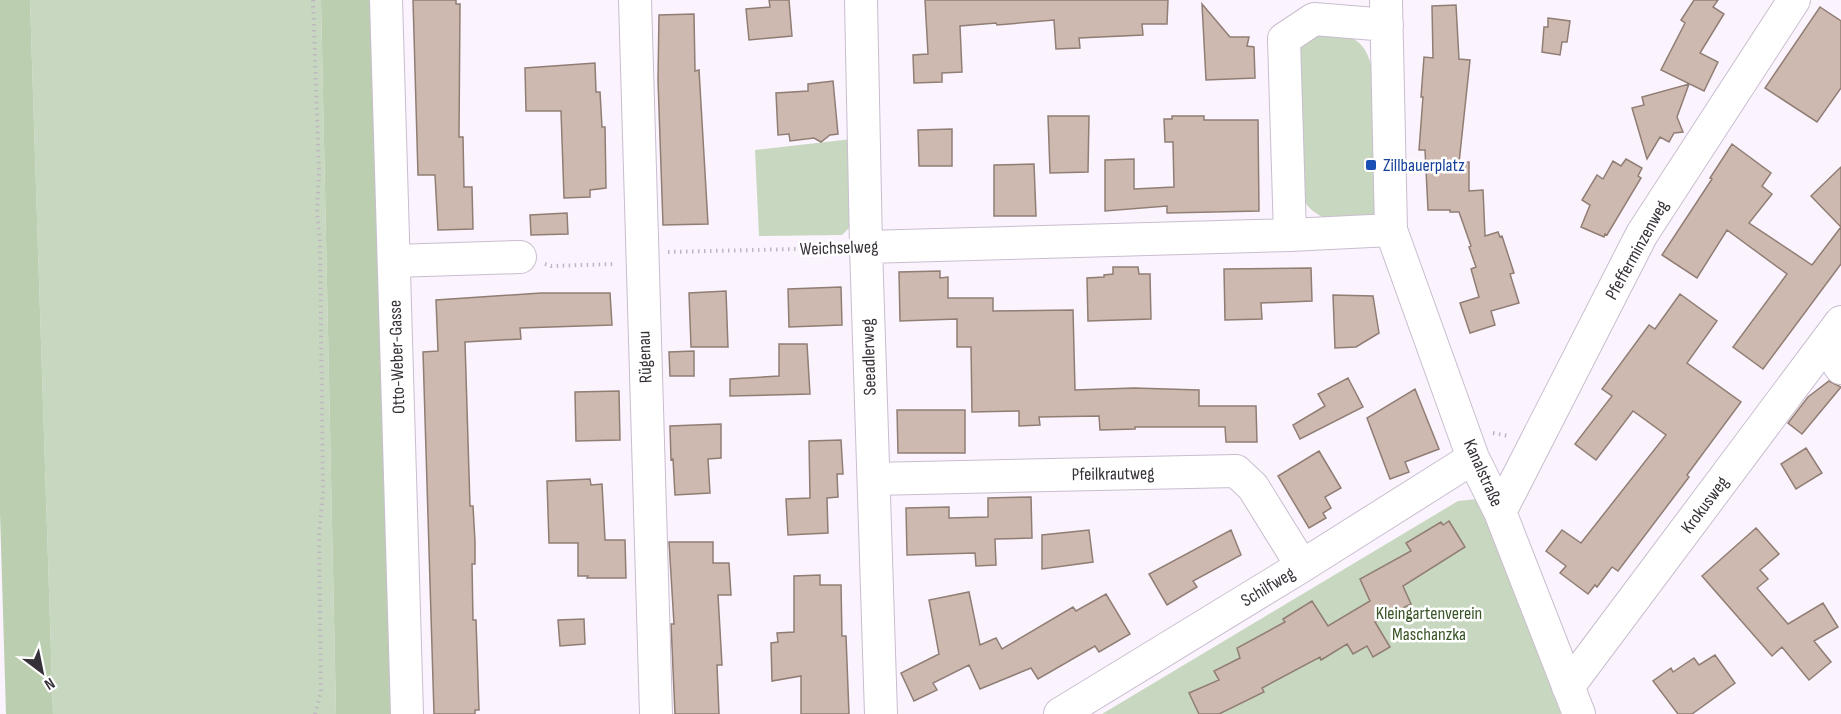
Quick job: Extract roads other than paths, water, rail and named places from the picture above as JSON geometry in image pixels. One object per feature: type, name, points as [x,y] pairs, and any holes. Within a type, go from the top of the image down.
[{"type":"street","name":"Otto-Weber-Gasse","points":[[386,0],[407,714]]},
{"type":"street","name":"Rügenau","points":[[635,0],[656,714]]},
{"type":"street","name":"Seeadlerweg","points":[[861,0],[866,247],[881,714]]},
{"type":"street","name":"Pfefferminzenweg","points":[[1500,512],[1642,234],[1794,0]]},
{"type":"street","points":[[1310,10],[1386,13],[1391,230],[1290,235],[1284,39],[1310,10]]},
{"type":"street","name":"Kanalstraße","points":[[1391,230],[1473,458],[1500,512],[1574,701]]},
{"type":"street","name":"Weichselweg","points":[[866,247],[1290,235]]},
{"type":"street","points":[[394,261],[520,257]]},
{"type":"street","name":"Krokusweg","points":[[1574,701],[1836,345]]},
{"type":"street","name":"Schilfweg","points":[[1060,714],[1473,458]]},
{"type":"street","name":"Pfeilkrautweg","points":[[874,479],[1236,471],[1253,488],[1302,566]]},
{"type":"place","name":"Zillbauerplatz","points":[[1371,165]]},
{"type":"park label","name":"Kleingartenverein Maschanzka","points":[[1429,623]]}]
